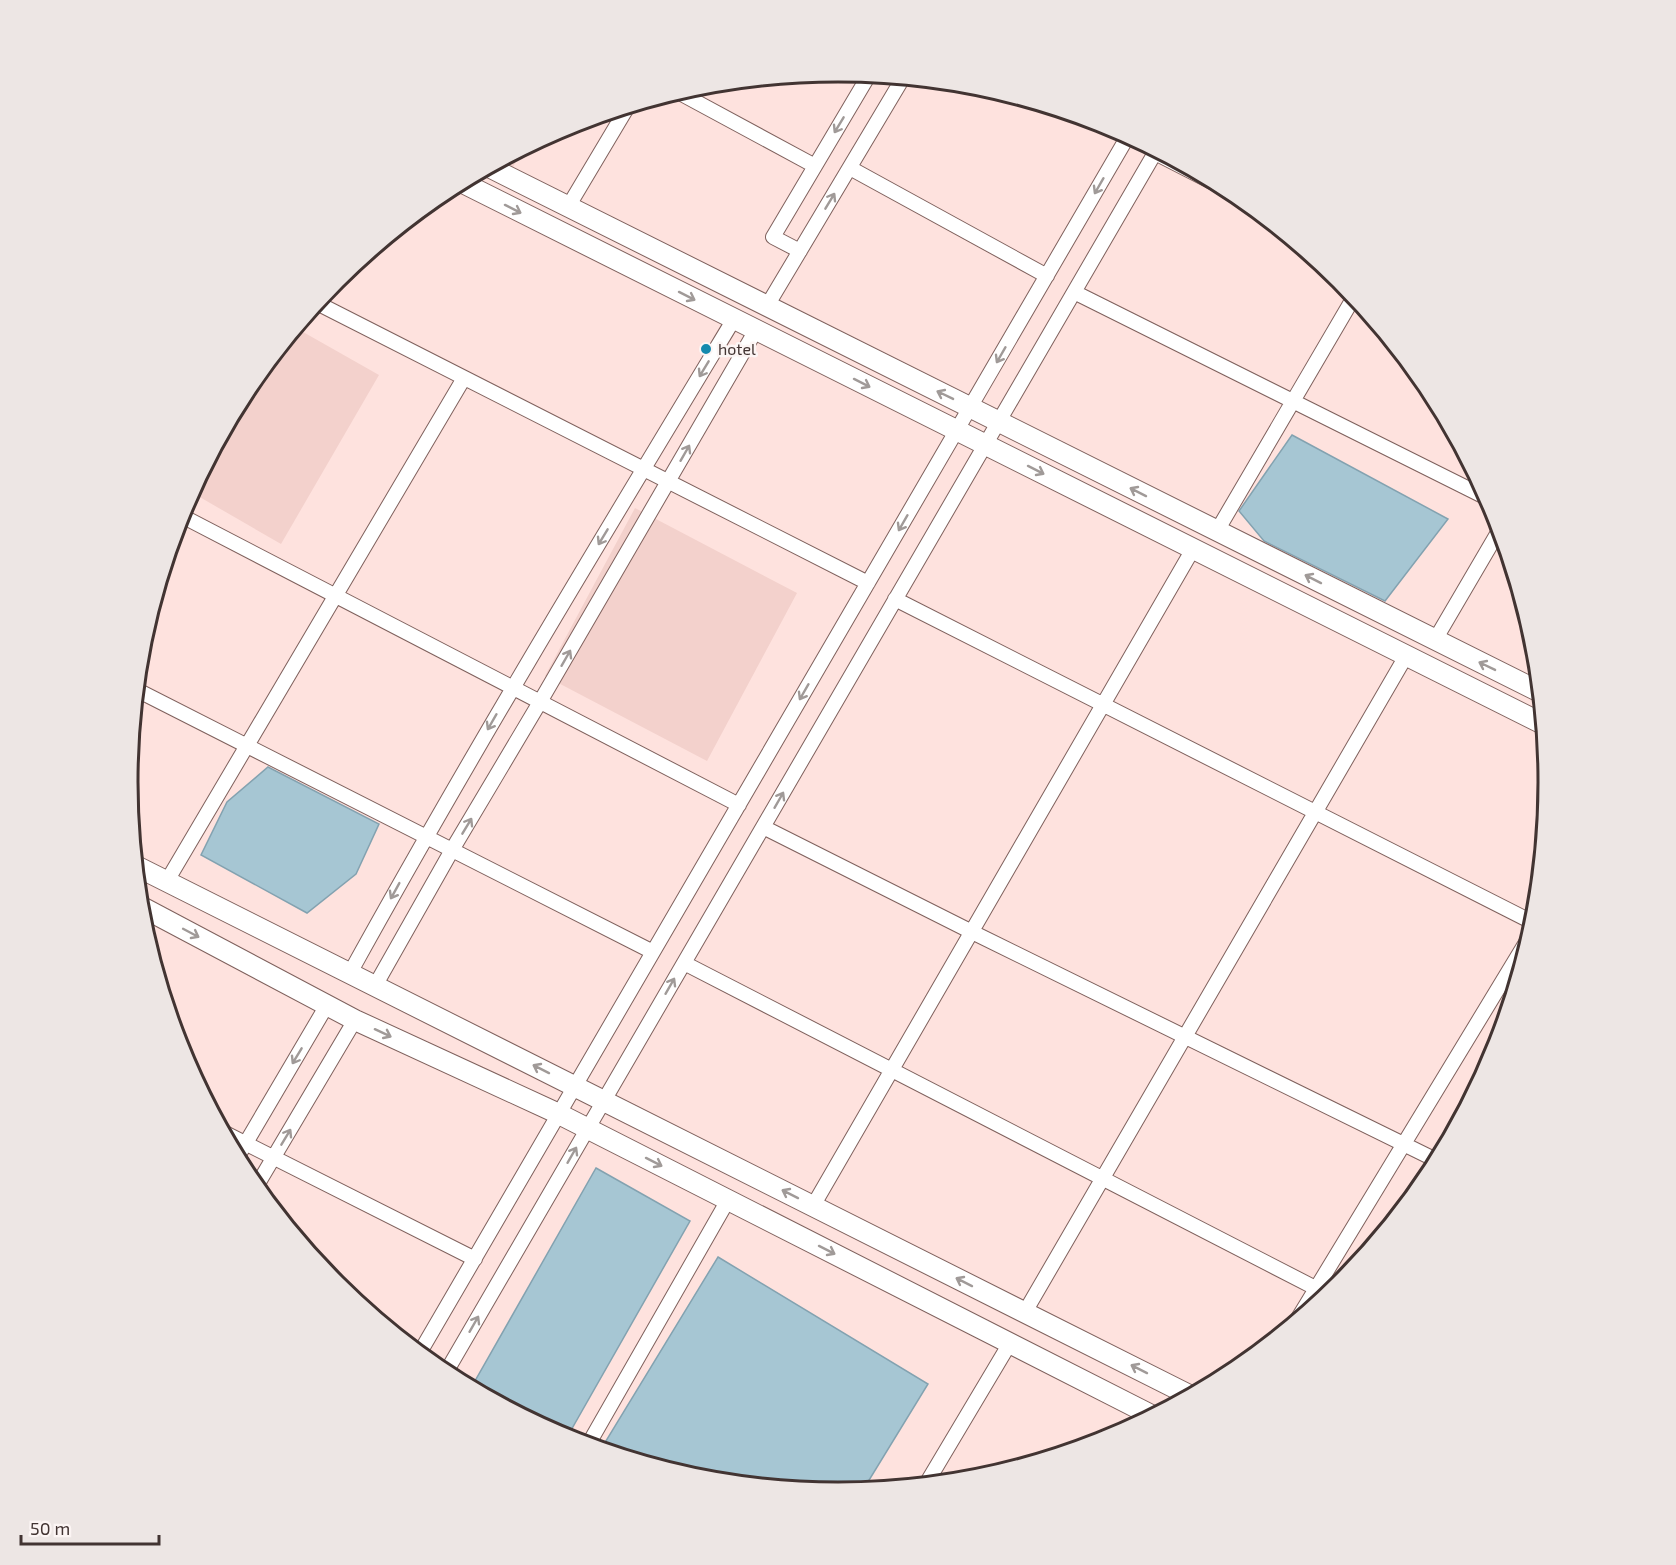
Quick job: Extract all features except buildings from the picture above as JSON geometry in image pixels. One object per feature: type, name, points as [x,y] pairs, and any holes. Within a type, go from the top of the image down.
[{"type":"main road","points":[[497,171],[1532,688]]},
{"type":"main road","points":[[470,187],[1535,720]]},
{"type":"main road","points":[[144,870],[1183,1392]]},
{"type":"main road","points":[[150,911],[355,1020],[588,1128],[1144,1412]]},
{"type":"street","points":[[800,251],[773,237],[864,83]]},
{"type":"street","points":[[767,306],[899,85]]},
{"type":"street","points":[[690,98],[815,166]]},
{"type":"street","points":[[568,207],[621,117]]},
{"type":"street","points":[[423,1346],[1123,144]]},
{"type":"street","points":[[450,1366],[1152,157]]},
{"type":"street","points":[[849,168],[1047,276]]},
{"type":"street","points":[[1074,292],[1474,492]]},
{"type":"street","points":[[1216,531],[1349,305]]},
{"type":"street","points":[[325,307],[868,583]]},
{"type":"street","points":[[350,973],[512,688],[734,319]]},
{"type":"street","points":[[375,986],[756,330]]},
{"type":"street","points":[[167,881],[464,378]]},
{"type":"street","points":[[189,520],[739,805]]},
{"type":"street","points":[[1435,640],[1494,539]]},
{"type":"street","points":[[813,1206],[1194,549]]},
{"type":"street","points":[[895,599],[1525,918]]},
{"type":"street","points":[[1025,1312],[1406,656]]},
{"type":"street","points":[[144,693],[653,952]]},
{"type":"street","points":[[763,827],[972,933],[1429,1157]]},
{"type":"street","points":[[1328,1282],[1404,1144],[1515,961]]},
{"type":"street","points":[[684,963],[1320,1290]]},
{"type":"street","points":[[242,1149],[327,1005]]},
{"type":"street","points":[[261,1178],[355,1020]]},
{"type":"street","points":[[237,1139],[475,1258]]},
{"type":"street","points":[[592,1437],[728,1200]]},
{"type":"street","points":[[930,1477],[1010,1343]]},
{"type":"shaded area","points":[[516,161],[511,171],[504,167]]},
{"type":"shaded area","points":[[303,332],[379,375],[281,544],[199,497],[232,432],[256,394]]},
{"type":"shaded area","points":[[635,508],[797,593],[707,761],[545,676]]},
{"type":"place","name":"hotel","points":[[706,349]]}]
